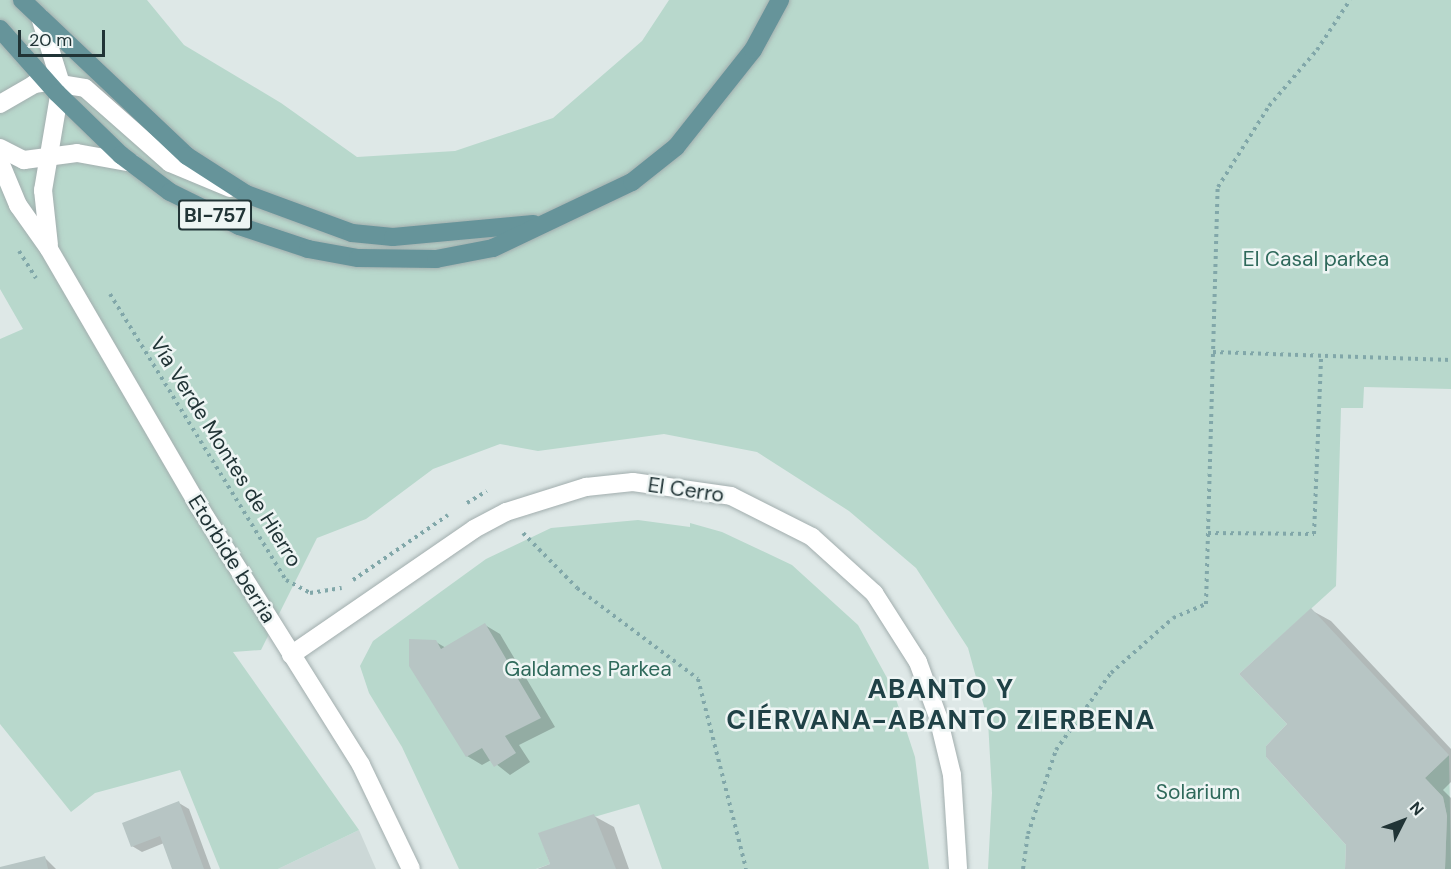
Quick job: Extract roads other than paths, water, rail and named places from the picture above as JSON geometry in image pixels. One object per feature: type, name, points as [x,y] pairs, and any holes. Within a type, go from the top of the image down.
[{"type":"main road","name":"BI-757","points":[[22,0],[187,156],[246,194],[352,233],[393,237],[544,223]]},
{"type":"main road","name":"BI-757","points":[[0,29],[132,163],[170,192],[239,226],[308,249],[358,258],[436,259],[494,248],[632,182],[676,147],[753,50],[780,0]]},
{"type":"street","name":"Etorbide berria","points":[[40,17],[57,88],[50,158],[43,190],[49,249]]},
{"type":"street","points":[[0,104],[16,93],[57,88],[85,88],[170,163],[246,194]]},
{"type":"street","points":[[0,148],[24,160],[77,153],[132,163]]},
{"type":"street","name":"Etorbide berria","points":[[0,162],[18,205],[49,249],[200,508],[362,765],[411,869]]},
{"type":"street","name":"El Cerro","points":[[291,654],[474,529],[506,512],[586,487],[633,483],[731,496],[812,537],[874,594],[918,662],[938,717],[952,775],[958,869]]},
{"type":"district","name":"ABANTO Y CIÉRVANA-ABANTO ZIERBENA","points":[[941,704]]},
{"type":"park label","name":"El Casal parkea","points":[[1316,259]]},
{"type":"park label","name":"Galdames Parkea","points":[[588,669]]},
{"type":"park label","name":"Solarium","points":[[1198,792]]}]
